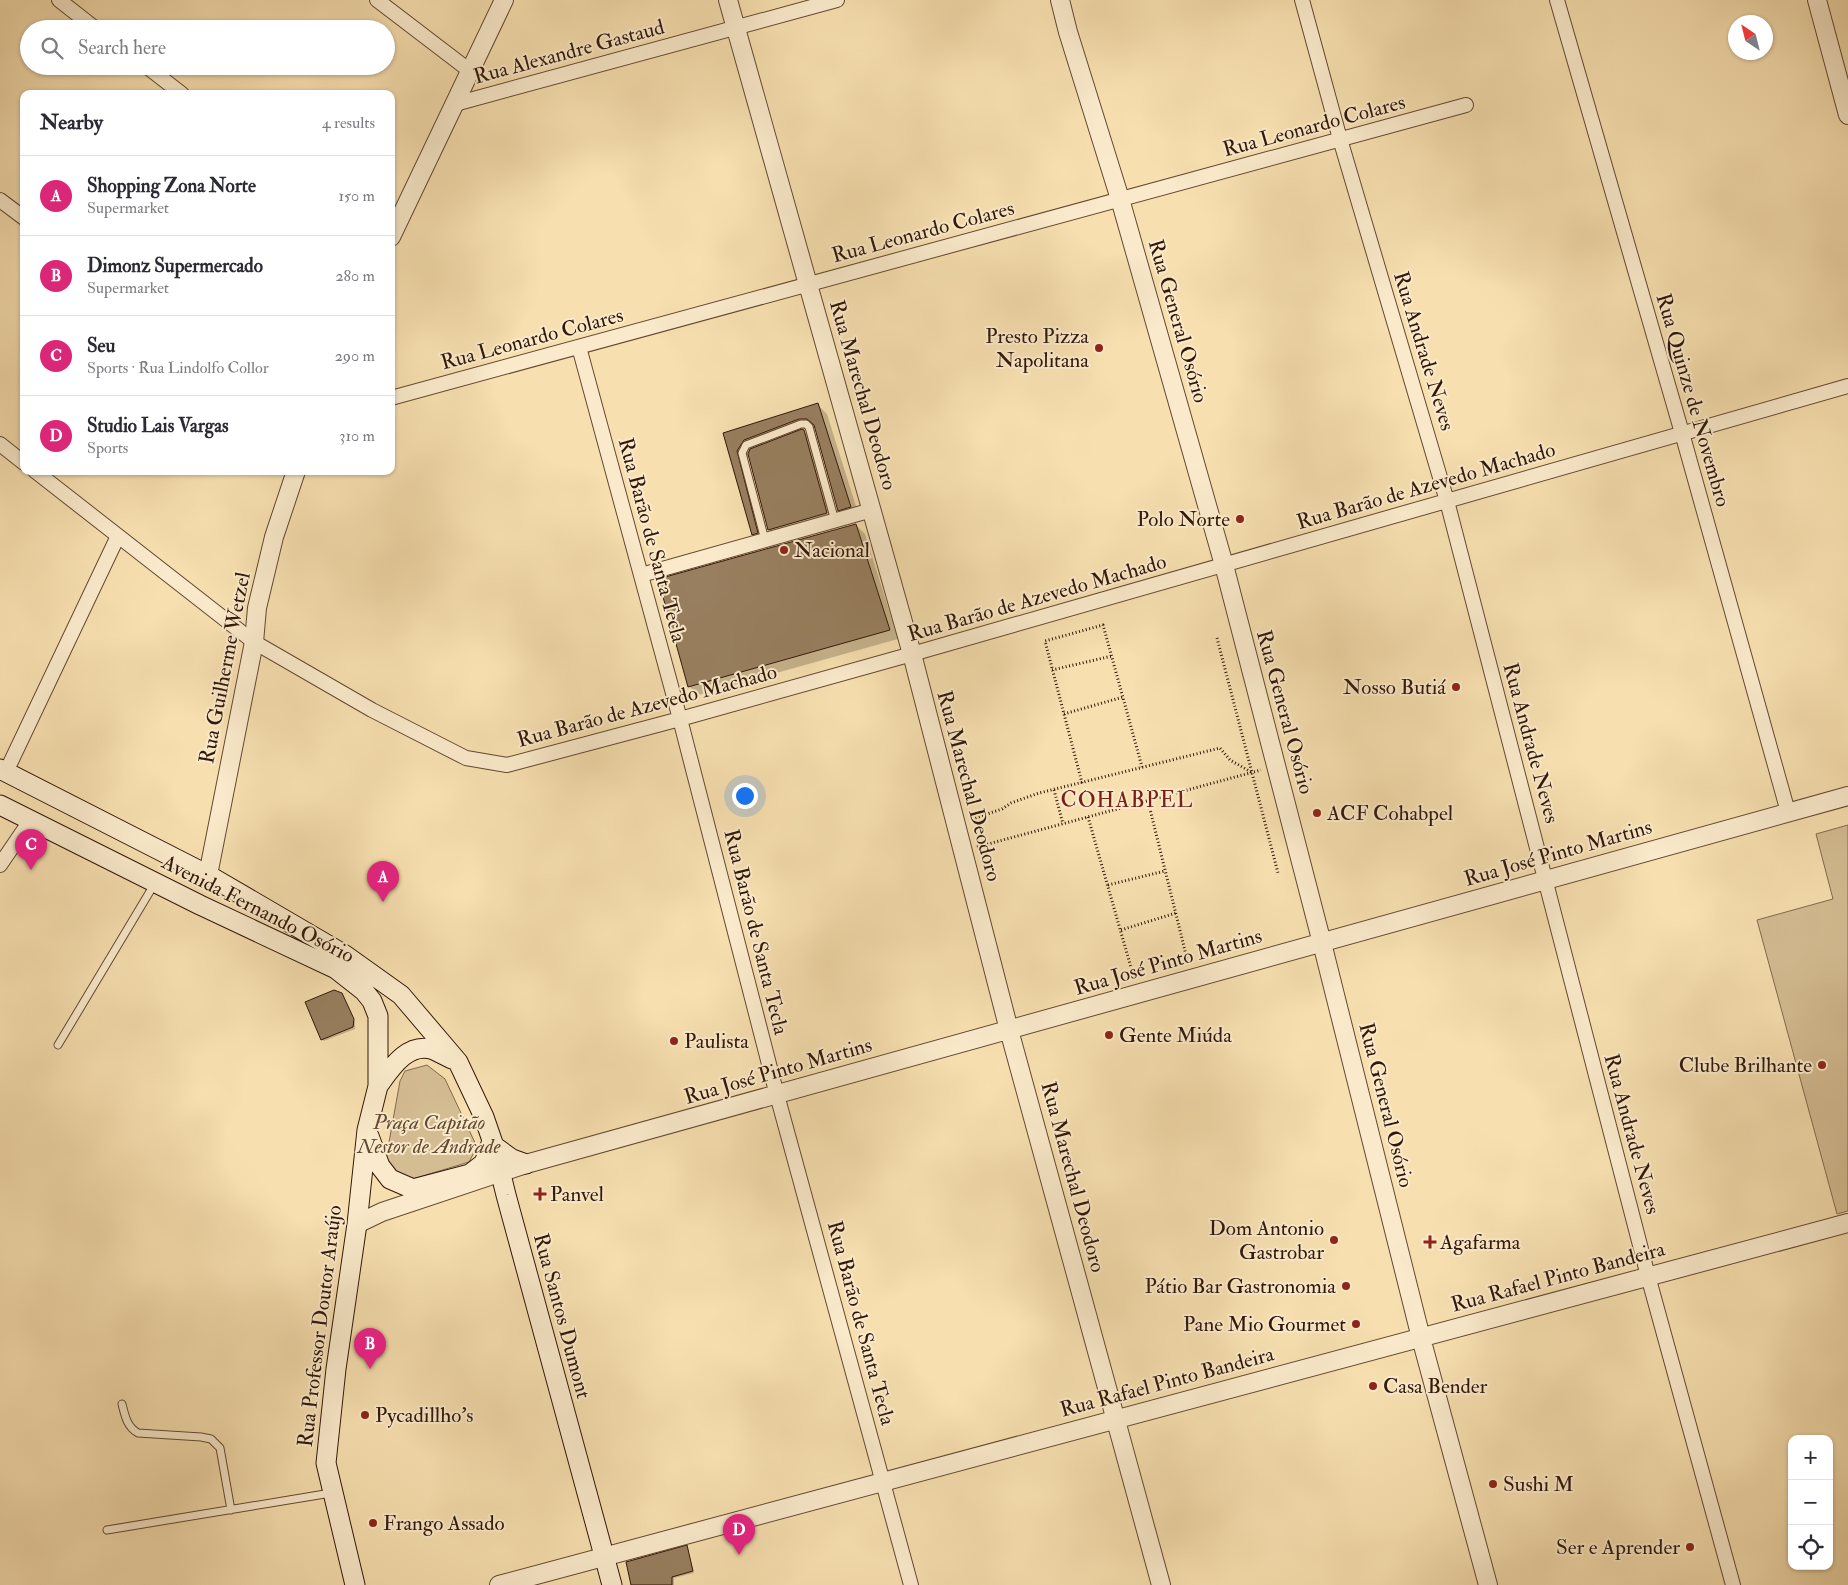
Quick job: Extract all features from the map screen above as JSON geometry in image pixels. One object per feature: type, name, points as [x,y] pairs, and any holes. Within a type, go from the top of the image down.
[{"type":"main road","name":"Avenida Fernando Osório","points":[[3,771],[208,875],[345,955],[401,995],[458,1062]]},
{"type":"main road","name":"Avenida Fernando Osório","points":[[0,805],[30,822],[336,969],[364,991],[372,1001],[378,1016],[378,1086],[367,1130]]},
{"type":"main road","points":[[378,1086],[395,1062],[414,1049],[432,1050],[458,1062]]},
{"type":"main road","name":"Rua Santos Dumont","points":[[458,1062],[484,1117],[493,1144],[612,1585]]},
{"type":"main road","points":[[367,1130],[380,1166],[390,1180],[413,1189],[470,1174],[484,1162],[493,1144],[512,1159],[526,1164]]},
{"type":"main road","name":"Rua Professor Doutor Araújo","points":[[355,1585],[326,1463],[336,1369],[357,1224],[367,1130]]},
{"type":"street","points":[[59,0],[85,20]]},
{"type":"street","points":[[378,0],[470,71]]},
{"type":"street","points":[[395,228],[504,0]]},
{"type":"street","name":"Rua Marechal Deodoro","points":[[728,0],[912,654],[1009,1030],[1161,1585]]},
{"type":"street","name":"Rua Alexandre Gastaud","points":[[455,104],[838,0]]},
{"type":"street","name":"Rua General Osório","points":[[1060,0],[1068,32],[1120,199],[1224,566],[1322,943],[1421,1338],[1488,1585]]},
{"type":"street","name":"Rua Andrade Neves","points":[[1302,0],[1340,139],[1448,501],[1648,1276],[1733,1585]]},
{"type":"street","name":"Rua Quinze de Novembro","points":[[1557,0],[1682,433],[1788,812]]},
{"type":"street","points":[[1817,0],[1848,115]]},
{"type":"street","points":[[158,75],[177,90]]},
{"type":"street","name":"Rua Leonardo Colares","points":[[395,397],[1466,105]]},
{"type":"street","points":[[0,200],[20,215]]},
{"type":"street","name":"Rua Barão de Santa Tecla","points":[[579,347],[680,719],[777,1095],[911,1585]]},
{"type":"street","name":"Rua Barão de Azevedo Machado","points":[[40,475],[254,642],[372,710],[466,758],[508,765],[680,719],[1224,566],[1848,386]]},
{"type":"street","points":[[0,444],[20,460]]},
{"type":"street","name":"Rua Guilherme Wetzel","points":[[208,875],[254,642],[257,608],[274,537],[295,475]]},
{"type":"street","points":[[641,575],[872,510]]},
{"type":"street","points":[[3,771],[118,536]]},
{"type":"street","name":"Rua José Pinto Martins","points":[[357,1224],[382,1212],[526,1164],[1848,796]]},
{"type":"street","points":[[0,865],[30,822]]},
{"type":"street","name":"Rua Rafael Pinto Bandeira","points":[[498,1585],[1848,1223]]},
{"type":"lane","points":[[765,540],[742,453],[743,448],[746,445],[801,424],[806,424],[809,427],[835,521]]},
{"type":"lane","points":[[58,1045],[155,883]]},
{"type":"lane","points":[[122,1404],[128,1424],[132,1430],[138,1433],[211,1439],[220,1448],[231,1510]]},
{"type":"lane","points":[[107,1530],[333,1492]]},
{"type":"path","points":[[1082,783],[1045,641],[1103,625],[1142,767]]},
{"type":"path","points":[[1217,638],[1278,873]]},
{"type":"path","points":[[1052,670],[1112,656]]},
{"type":"path","points":[[1064,714],[1123,697]]},
{"type":"path","points":[[971,819],[1002,809],[1012,803],[1054,790],[1220,748],[1230,760],[1252,772]]},
{"type":"path","points":[[979,847],[1252,772]]},
{"type":"path","points":[[1054,790],[1063,824]]},
{"type":"path","points":[[1148,800],[1189,963]]},
{"type":"path","points":[[1088,817],[1134,978]]},
{"type":"path","points":[[1108,885],[1166,871]]},
{"type":"path","points":[[1121,930],[1176,913]]},
{"type":"green space","name":"Clube Brilhante","points":[[1848,825],[1848,1211],[1837,1214],[1757,920],[1833,899],[1816,834]]},
{"type":"green space","name":"Praça Capitão Nestor de Andrade","points":[[427,1065],[445,1079],[477,1147],[469,1162],[406,1181],[386,1159],[400,1081],[405,1071]]},
{"type":"building","points":[[818,403],[851,507],[838,511],[814,425],[807,419],[799,419],[744,440],[737,451],[758,533],[752,535],[723,433]]},
{"type":"building","points":[[802,429],[804,430],[827,513],[768,530],[748,454],[750,449]]},
{"type":"building","name":"Nacional","points":[[856,524],[890,630],[688,687],[658,579]]},
{"type":"building","points":[[334,990],[342,993],[354,1019],[353,1027],[321,1040],[305,1002]]},
{"type":"building","points":[[687,1545],[693,1571],[672,1577],[672,1585],[631,1585],[626,1562]]},
{"type":"place","name":"Presto Pizza Napolitana","points":[[1099,348]]},
{"type":"place","name":"Polo Norte","points":[[1240,519]]},
{"type":"place","name":"Nacional","points":[[784,550]]},
{"type":"place","name":"Nosso Butiá","points":[[1456,687]]},
{"type":"place","name":"ACF Cohabpel","points":[[1317,813]]},
{"type":"place","name":"Seu","points":[[31,870]]},
{"type":"place","name":"Shopping Zona Norte","points":[[383,902]]},
{"type":"place","name":"Gente Miúda","points":[[1109,1035]]},
{"type":"place","name":"Paulista","points":[[674,1041]]},
{"type":"place","name":"Clube Brilhante","points":[[1822,1065]]},
{"type":"place","name":"Panvel","points":[[540,1194]]},
{"type":"place","name":"Dom Antonio Gastrobar","points":[[1334,1240]]},
{"type":"place","name":"Agafarma","points":[[1430,1242]]},
{"type":"place","name":"Pátio Bar Gastronomia","points":[[1346,1286]]},
{"type":"place","name":"Pane Mio Gourmet","points":[[1356,1324]]},
{"type":"place","name":"Dimonz Supermercado","points":[[370,1369]]},
{"type":"place","name":"Casa Bender","points":[[1373,1386]]},
{"type":"place","name":"Pycadillho's","points":[[365,1415]]},
{"type":"place","name":"Sushi M","points":[[1493,1484]]},
{"type":"place","name":"Frango Assado","points":[[373,1523]]},
{"type":"place","name":"Ser e Aprender","points":[[1690,1547]]},
{"type":"place","name":"Studio Lais Vargas","points":[[739,1555]]},
{"type":"district","name":"COHABPEL","points":[[1127,800]]}]
